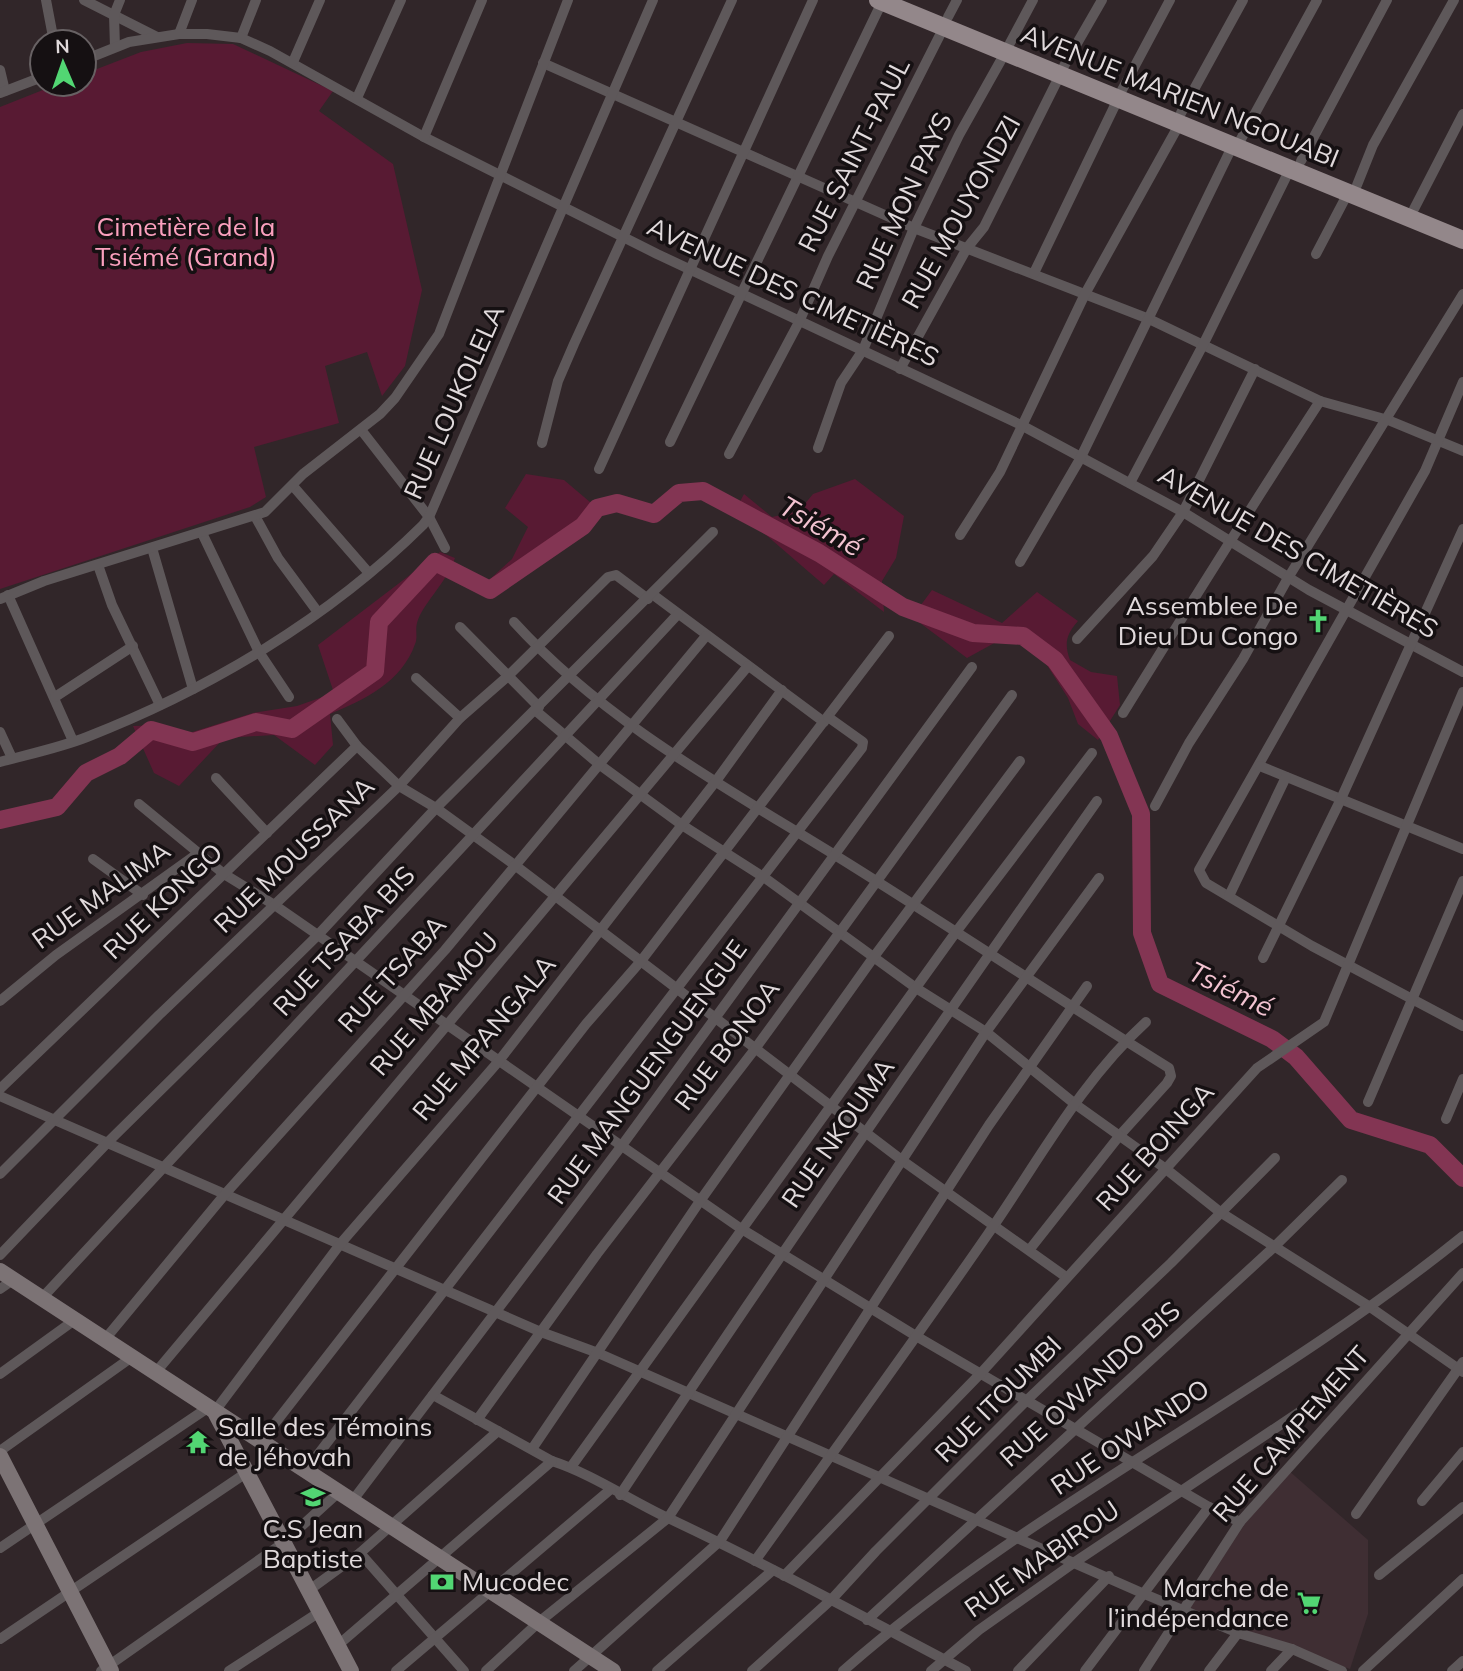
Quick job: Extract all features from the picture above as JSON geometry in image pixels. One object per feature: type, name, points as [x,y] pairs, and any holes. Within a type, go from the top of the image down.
[{"type":"main road","points":[[909,0],[946,22]]},
{"type":"main road","name":"AVENUE MARIEN NGOUABI","points":[[881,1],[946,22],[1295,165],[1463,240]]},
{"type":"main road","points":[[1352,189],[1463,228]]},
{"type":"street","points":[[46,0],[51,28]]},
{"type":"street","points":[[84,0],[157,37]]},
{"type":"street","points":[[115,47],[114,15],[120,0]]},
{"type":"street","points":[[179,34],[192,0]]},
{"type":"street","points":[[241,38],[256,0]]},
{"type":"street","points":[[293,62],[320,0]]},
{"type":"street","points":[[357,98],[401,0]]},
{"type":"street","points":[[424,136],[482,0]]},
{"type":"street","points":[[73,741],[55,697],[4,597],[255,516],[274,506],[317,463],[362,430],[395,398],[439,334],[498,175],[568,0]]},
{"type":"street","name":"RUE LOUKOLELA","points":[[0,762],[73,741],[160,705],[259,652],[400,547],[429,517],[653,0]]},
{"type":"street","points":[[542,443],[558,382],[732,0]]},
{"type":"street","points":[[599,469],[813,0]]},
{"type":"street","name":"RUE SAINT-PAUL","points":[[729,454],[799,322],[828,256],[957,0]]},
{"type":"street","name":"RUE MON PAYS","points":[[818,448],[841,383],[863,350],[914,228],[959,135],[1033,0]]},
{"type":"street","name":"RUE MOUYONDZI","points":[[900,369],[967,248],[984,227],[1062,71],[1102,0]]},
{"type":"street","points":[[1034,273],[1120,95],[1170,0]]},
{"type":"street","points":[[960,535],[1000,472],[1085,294],[1243,0]]},
{"type":"street","points":[[1020,562],[1080,459],[1237,143],[1317,0]]},
{"type":"street","points":[[1130,482],[1295,165],[1387,0]]},
{"type":"street","points":[[1316,254],[1454,0]]},
{"type":"street","points":[[670,442],[881,1]]},
{"type":"street","name":"AVENUE DES CIMETIÈRES","points":[[98,55],[115,47],[179,34],[241,38],[293,62],[424,136],[563,208],[742,296],[1021,425],[1080,459],[1130,482],[1288,578],[1463,672]]},
{"type":"street","points":[[543,63],[614,92],[744,154],[914,228],[1149,319],[1321,401],[1388,421],[1463,451]]},
{"type":"street","points":[[0,70],[2,92],[28,82]]},
{"type":"street","points":[[1414,209],[1463,114]]},
{"type":"street","points":[[1155,806],[1189,743],[1244,659],[1288,578],[1388,421],[1463,294]]},
{"type":"street","points":[[1077,639],[1153,556],[1183,512],[1255,369]]},
{"type":"street","points":[[1463,382],[1425,471],[1199,870],[1206,883],[1349,966],[1463,1026]]},
{"type":"street","points":[[1123,713],[1193,597],[1232,542],[1321,401]]},
{"type":"street","points":[[362,430],[429,517],[445,548]]},
{"type":"street","points":[[293,486],[368,572]]},
{"type":"street","points":[[255,516],[278,558],[317,611]]},
{"type":"street","points":[[1263,958],[1340,801],[1463,529]]},
{"type":"street","points":[[0,1255],[109,1141],[317,936],[436,808],[713,532]]},
{"type":"street","points":[[202,533],[259,652],[289,696]]},
{"type":"street","points":[[152,548],[193,689]]},
{"type":"street","points":[[98,565],[112,605],[160,705]]},
{"type":"street","name":"RUE MOUSSANA","points":[[0,1174],[399,786],[460,718],[508,676],[608,577],[620,577],[650,596]]},
{"type":"street","points":[[306,1470],[580,1117],[676,988],[765,878],[864,745],[650,596]]},
{"type":"street","name":"RUE TSABA BIS","points":[[42,1298],[262,1060],[357,963],[678,614]]},
{"type":"street","points":[[513,622],[597,701],[630,726],[676,754],[755,809],[835,855],[1169,1068],[1171,1076],[1120,1135],[1030,1249]]},
{"type":"street","points":[[460,627],[564,737],[600,765],[682,825],[765,878],[916,988],[985,1032],[1075,1104],[1166,1169],[1220,1212],[1370,1307],[1406,1335],[1462,1367],[1356,1514]]},
{"type":"street","name":"RUE TSABA","points":[[106,1338],[226,1193],[516,866],[706,636]]},
{"type":"street","points":[[261,1440],[537,1086],[641,961],[889,636]]},
{"type":"street","points":[[55,697],[133,646]]},
{"type":"street","name":"RUE MBAMOU","points":[[156,1372],[282,1218],[643,794],[748,666]]},
{"type":"street","name":"RUE MANGUENGUENGUE","points":[[107,1669],[346,1496],[433,1395],[623,1144],[972,667]]},
{"type":"street","points":[[416,678],[460,718]]},
{"type":"street","name":"RUE MPANGALA","points":[[0,1548],[212,1409],[341,1243],[498,1062],[716,781],[782,690]]},
{"type":"street","name":"RUE BOINGA","points":[[657,1671],[778,1573],[881,1477],[981,1373],[1257,1068],[1324,1022],[1409,827],[1463,692]]},
{"type":"street","name":"RUE BONOA","points":[[477,1420],[660,1171],[755,1049],[1012,695]]},
{"type":"street","points":[[337,719],[357,746],[399,786],[436,808],[516,866],[903,1161],[1030,1249],[1066,1278]]},
{"type":"street","points":[[0,732],[12,758]]},
{"type":"street","name":"RUE KONGO","points":[[0,1089],[357,746]]},
{"type":"street","points":[[571,1467],[740,1228],[956,932],[1092,753]]},
{"type":"street","points":[[532,1449],[699,1201],[792,1075],[873,958],[915,906],[1020,761]]},
{"type":"street","points":[[1260,766],[1340,801],[1463,849]]},
{"type":"street","points":[[1229,895],[1286,777]]},
{"type":"street","points":[[216,778],[267,833]]},
{"type":"street","name":"RUE NKOUMA","points":[[396,1671],[490,1590],[615,1492],[686,1395],[782,1252],[1097,802]]},
{"type":"street","points":[[139,804],[224,874],[275,906],[498,1062],[623,1144],[740,1228],[916,1336],[1209,1507],[1240,1522]]},
{"type":"street","name":"RUE MALIMA","points":[[0,1001],[56,955],[143,895],[197,853]]},
{"type":"street","points":[[93,859],[143,895]]},
{"type":"street","points":[[486,1671],[540,1622],[668,1518],[985,1032],[1099,878]]},
{"type":"street","points":[[1368,1102],[1463,881]]},
{"type":"street","points":[[574,1671],[720,1541],[946,1191],[1071,1005],[1087,986]]},
{"type":"street","points":[[755,1561],[995,1224],[1075,1104],[1125,1041],[1146,1022]]},
{"type":"street","points":[[1446,1119],[1463,1079]]},
{"type":"street","points":[[0,1096],[109,1141],[541,1332],[598,1353],[686,1395],[976,1518],[1142,1593],[1238,1633],[1292,1649],[1342,1671]]},
{"type":"street","name":"RUE ITOUMBI","points":[[752,1671],[832,1599],[1027,1400],[1275,1158]]},
{"type":"street","name":"RUE OWANDO BIS","points":[[867,1620],[1274,1247],[1342,1180]]},
{"type":"street","name":"RUE OWANDO","points":[[843,1671],[888,1631],[1018,1538],[1370,1307],[1463,1236]]},
{"type":"street","name":"RUE CAMPEMENT","points":[[1144,1671],[1240,1522],[1463,1273]]},
{"type":"street","points":[[4,1280],[42,1298],[106,1338],[613,1671]]},
{"type":"street","points":[[0,1374],[76,1319]]},
{"type":"street","points":[[107,1669],[0,1454],[132,1357]]},
{"type":"street","points":[[433,1395],[552,1461],[571,1467],[615,1492],[720,1541],[966,1671]]},
{"type":"street","name":"RUE MABIROU","points":[[931,1671],[979,1630],[1075,1562],[1311,1405]]},
{"type":"street","points":[[212,1409],[350,1671]]},
{"type":"street","points":[[308,1591],[360,1553],[498,1432]]},
{"type":"street","points":[[1422,1501],[1463,1452]]},
{"type":"street","points":[[337,1646],[400,1595],[552,1461]]},
{"type":"street","points":[[0,1639],[68,1590],[246,1473]]},
{"type":"street","points":[[1085,1671],[1209,1507]]},
{"type":"street","points":[[1379,1575],[1463,1507]]},
{"type":"street","points":[[360,1553],[400,1595],[464,1671]]},
{"type":"street","points":[[1018,1671],[1109,1576]]},
{"type":"street","points":[[1363,1671],[1463,1579]]},
{"type":"street","points":[[229,1671],[318,1613]]},
{"type":"street","points":[[1209,1671],[1238,1633]]},
{"type":"street","points":[[1271,1671],[1292,1649]]},
{"type":"street","points":[[1452,1671],[1463,1661]]},
{"type":"shaded area","points":[[1288,1470],[1368,1540],[1368,1614],[1350,1669],[1243,1631],[1190,1608],[1244,1525]]},
{"type":"green space","name":"Cimetière de la Tsiémé (Grand)","points":[[187,43],[233,44],[333,91],[319,111],[393,164],[422,290],[405,366],[382,396],[367,352],[325,366],[339,423],[254,447],[266,497],[250,507],[0,589],[0,107],[28,96],[28,98],[98,98],[98,69],[141,52]]},
{"type":"green space","points":[[526,474],[564,480],[597,508],[504,588],[488,581],[512,559],[528,527],[505,508]]},
{"type":"green space","points":[[855,479],[904,516],[896,558],[882,581],[884,612],[834,574],[824,585],[736,509],[744,494],[772,517],[799,511],[813,494]]},
{"type":"green space","points":[[440,552],[455,558],[420,616],[416,626],[416,642],[409,657],[401,669],[380,688],[330,714],[333,745],[315,765],[274,735],[224,738],[179,786],[154,773],[133,726],[162,725],[186,734],[253,713],[297,706],[334,693],[318,645]]},
{"type":"green space","points":[[932,590],[1002,623],[1037,592],[1078,621],[1067,639],[1070,660],[1091,672],[1117,676],[1120,705],[1098,740],[1078,724],[1068,698],[1045,662],[1024,645],[998,641],[967,658],[912,617]]},
{"type":"waterway","name":"Tsiémé","points":[[0,820],[57,807],[86,773],[120,756],[151,730],[193,742],[256,722],[292,729],[375,671],[379,622],[435,562],[490,590],[583,526],[597,508],[617,503],[654,514],[679,493],[703,491],[819,553],[903,607],[973,633],[1023,636],[1055,660],[1109,736],[1141,814],[1142,933],[1160,984],[1272,1039],[1296,1057],[1351,1120],[1430,1145],[1463,1178]]},
{"type":"place","name":"Assemblee De Dieu Du Congo","points":[[1318,621]]},
{"type":"place","name":"Salle des Témoins de Jéhovah","points":[[198,1442]]},
{"type":"place","name":"C.S Jean Baptiste","points":[[313,1497]]},
{"type":"place","name":"Mucodec","points":[[442,1582]]},
{"type":"place","name":"Marche de l’indépendance","points":[[1309,1603]]}]
